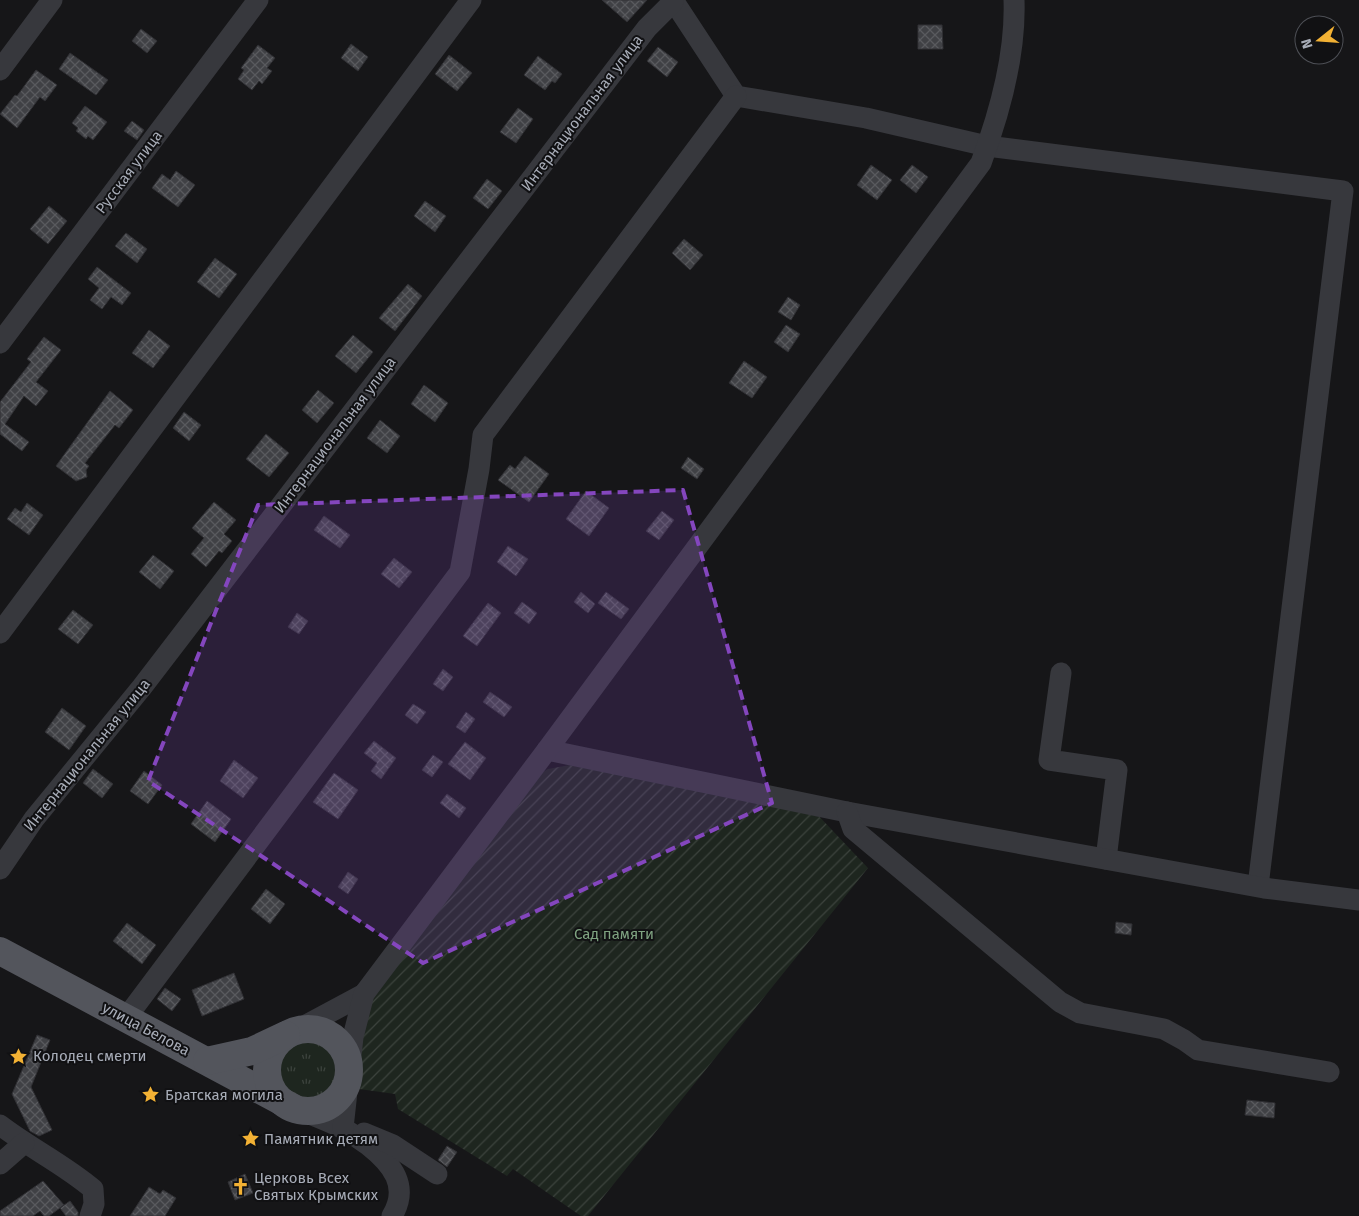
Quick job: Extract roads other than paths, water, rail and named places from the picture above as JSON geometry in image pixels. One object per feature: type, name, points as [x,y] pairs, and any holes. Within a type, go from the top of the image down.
[{"type":"main road","name":"улица Белова","points":[[0,951],[292,1108]]},
{"type":"main road","points":[[304,1029],[324,1031],[332,1036],[345,1051],[349,1070],[344,1089],[331,1104],[312,1111],[292,1108],[277,1096],[268,1078],[268,1068],[273,1049],[286,1035],[304,1029]]},
{"type":"main road","points":[[207,1062],[252,1051],[295,1031]]},
{"type":"street","points":[[0,70],[52,0]]},
{"type":"street","name":"Русская улица","points":[[0,343],[258,0]]},
{"type":"street","points":[[0,634],[471,0]]},
{"type":"street","points":[[343,1126],[353,1037],[364,994],[548,750],[981,163],[1005,85],[1012,44],[1014,0]]},
{"type":"street","points":[[673,1],[736,96],[866,118],[987,146],[1343,190],[1258,886]]},
{"type":"street","name":"Интернациональная улица","points":[[0,869],[34,819],[142,687],[647,28],[673,1]]},
{"type":"street","points":[[126,1018],[460,572],[479,469],[483,435],[736,96]]},
{"type":"street","points":[[1061,673],[1048,760],[1117,770],[1106,859]]},
{"type":"street","points":[[548,750],[847,812],[1258,886],[1359,900]]},
{"type":"street","points":[[847,812],[853,829],[1067,1006],[1080,1013],[1164,1029],[1198,1050],[1328,1072]]},
{"type":"street","points":[[295,1031],[364,994]]},
{"type":"street","points":[[292,1108],[393,1145],[437,1174]]},
{"type":"street","points":[[0,1125],[24,1143],[79,1178],[93,1190],[94,1204],[90,1216]]},
{"type":"street","points":[[343,1126],[381,1156],[395,1174],[400,1193],[397,1208],[392,1216]]},
{"type":"street","points":[[0,1164],[24,1143]]},
{"type":"place","name":"Колодец смерти","points":[[19,1056]]},
{"type":"place","name":"Братская могила","points":[[151,1095]]},
{"type":"place","name":"Памятник детям","points":[[250,1139]]},
{"type":"place","name":"Церковь Всех Святых Крымских","points":[[240,1187]]},
{"type":"park label","name":"Сад памяти","points":[[614,934]]}]
